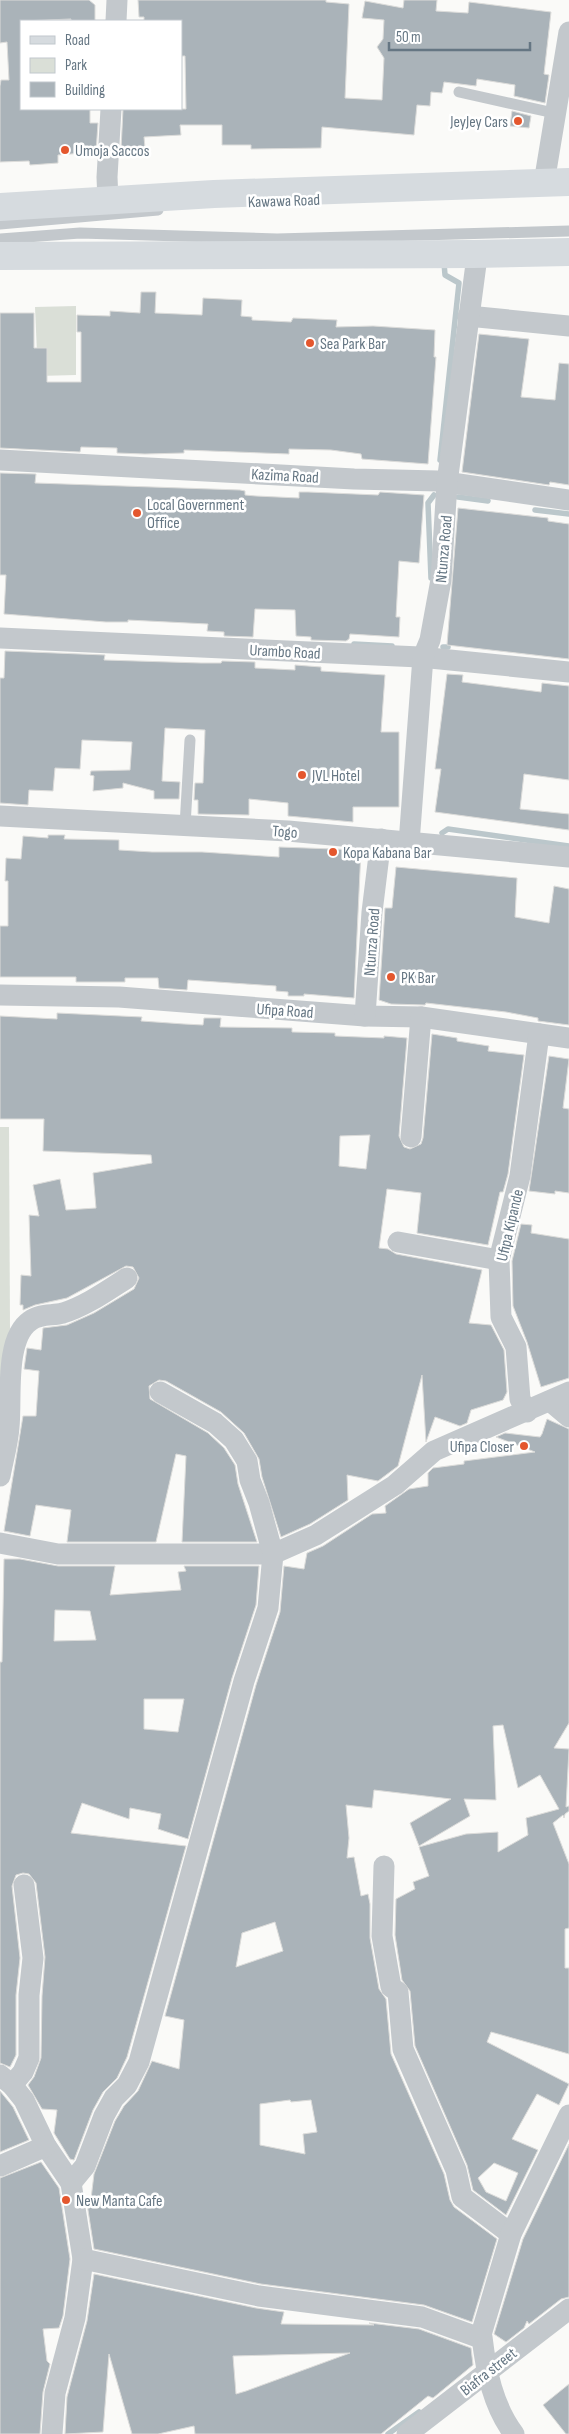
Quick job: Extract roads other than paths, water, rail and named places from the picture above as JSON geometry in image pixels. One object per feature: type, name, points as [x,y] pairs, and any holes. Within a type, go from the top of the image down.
[{"type":"main road","name":"Kawawa Road","points":[[0,207],[214,194],[556,182]]},
{"type":"main road","points":[[0,256],[569,252]]},
{"type":"street","points":[[116,20],[117,0]]},
{"type":"street","points":[[556,182],[554,113],[569,32]]},
{"type":"street","points":[[108,201],[107,178],[111,110]]},
{"type":"street","name":"Ntunza Road","points":[[409,843],[423,657],[430,640],[442,580],[447,483],[476,264],[473,254]]},
{"type":"street","points":[[468,316],[569,326]]},
{"type":"street","name":"Kazima Road","points":[[0,460],[447,483],[569,500]]},
{"type":"street","name":"Urambo Road","points":[[0,638],[423,657],[569,672]]},
{"type":"street","name":"Togo","points":[[0,816],[288,831],[569,857]]},
{"type":"street","name":"Ntunza Road","points":[[365,1016],[372,912],[381,839]]},
{"type":"street","name":"Ufipa Road","points":[[0,995],[119,997],[365,1016],[421,1017],[569,1038]]},
{"type":"street","points":[[411,1137],[421,1017]]},
{"type":"street","name":"Ufipa Kipande","points":[[528,1412],[520,1399],[516,1346],[501,1317],[499,1260],[520,1176],[539,1034]]},
{"type":"street","points":[[398,1242],[499,1260]]},
{"type":"street","points":[[0,1476],[9,1428],[10,1379],[18,1335],[30,1321],[43,1315],[63,1313],[127,1278]]},
{"type":"street","points":[[71,2183],[85,2166],[104,2116],[114,2098],[127,2085],[138,2062],[244,1680],[268,1608],[273,1554],[259,1503],[250,1480],[247,1461],[234,1440],[215,1423],[160,1392]]},
{"type":"street","points":[[0,1543],[58,1554],[273,1554],[316,1535],[395,1484],[434,1451],[560,1397],[569,1417]]},
{"type":"street","points":[[384,1866],[382,1936],[391,1987],[398,1992],[403,2049],[452,2162],[462,2198],[511,2234]]},
{"type":"street","points":[[24,1885],[33,1958],[29,1995],[29,2058],[23,2072],[6,2080],[24,2100],[46,2146],[71,2183],[83,2259],[75,2318],[55,2393],[52,2434]]},
{"type":"street","points":[[480,2338],[511,2234],[569,2115]]},
{"type":"street","points":[[0,2166],[46,2146]]},
{"type":"street","points":[[83,2259],[259,2296],[422,2317],[480,2338],[482,2337],[486,2373],[506,2423],[514,2434]]},
{"type":"street","name":"Biafra street","points":[[407,2434],[569,2309]]},
{"type":"lane","points":[[459,92],[554,113]]},
{"type":"lane","name":"Kawawa Road","points":[[0,224],[262,200],[569,192]]},
{"type":"lane","points":[[0,239],[80,233],[276,239],[569,231]]},
{"type":"lane","points":[[186,826],[190,740]]},
{"type":"waterway","points":[[440,460],[459,283],[445,275],[444,263]]},
{"type":"waterway","points":[[431,578],[428,503],[434,495]]},
{"type":"waterway","points":[[458,497],[488,501]]},
{"type":"waterway","points":[[535,510],[569,514]]},
{"type":"waterway","points":[[354,644],[392,646]]},
{"type":"waterway","points":[[443,647],[448,647]]},
{"type":"waterway","points":[[442,833],[448,829],[569,846]]},
{"type":"waterway","points":[[388,2434],[419,2412]]},
{"type":"place","name":"JeyJey Cars","points":[[518,121]]},
{"type":"place","name":"Umoja Saccos","points":[[65,150]]},
{"type":"place","name":"Sea Park Bar","points":[[310,343]]},
{"type":"place","name":"Local Government Office","points":[[137,513]]},
{"type":"place","name":"JVL Hotel","points":[[302,775]]},
{"type":"place","name":"Kopa Kabana Bar","points":[[333,852]]},
{"type":"place","name":"PK Bar","points":[[391,977]]},
{"type":"place","name":"Ufipa Closer","points":[[524,1446]]},
{"type":"place","name":"New Manta Cafe","points":[[66,2200]]}]
